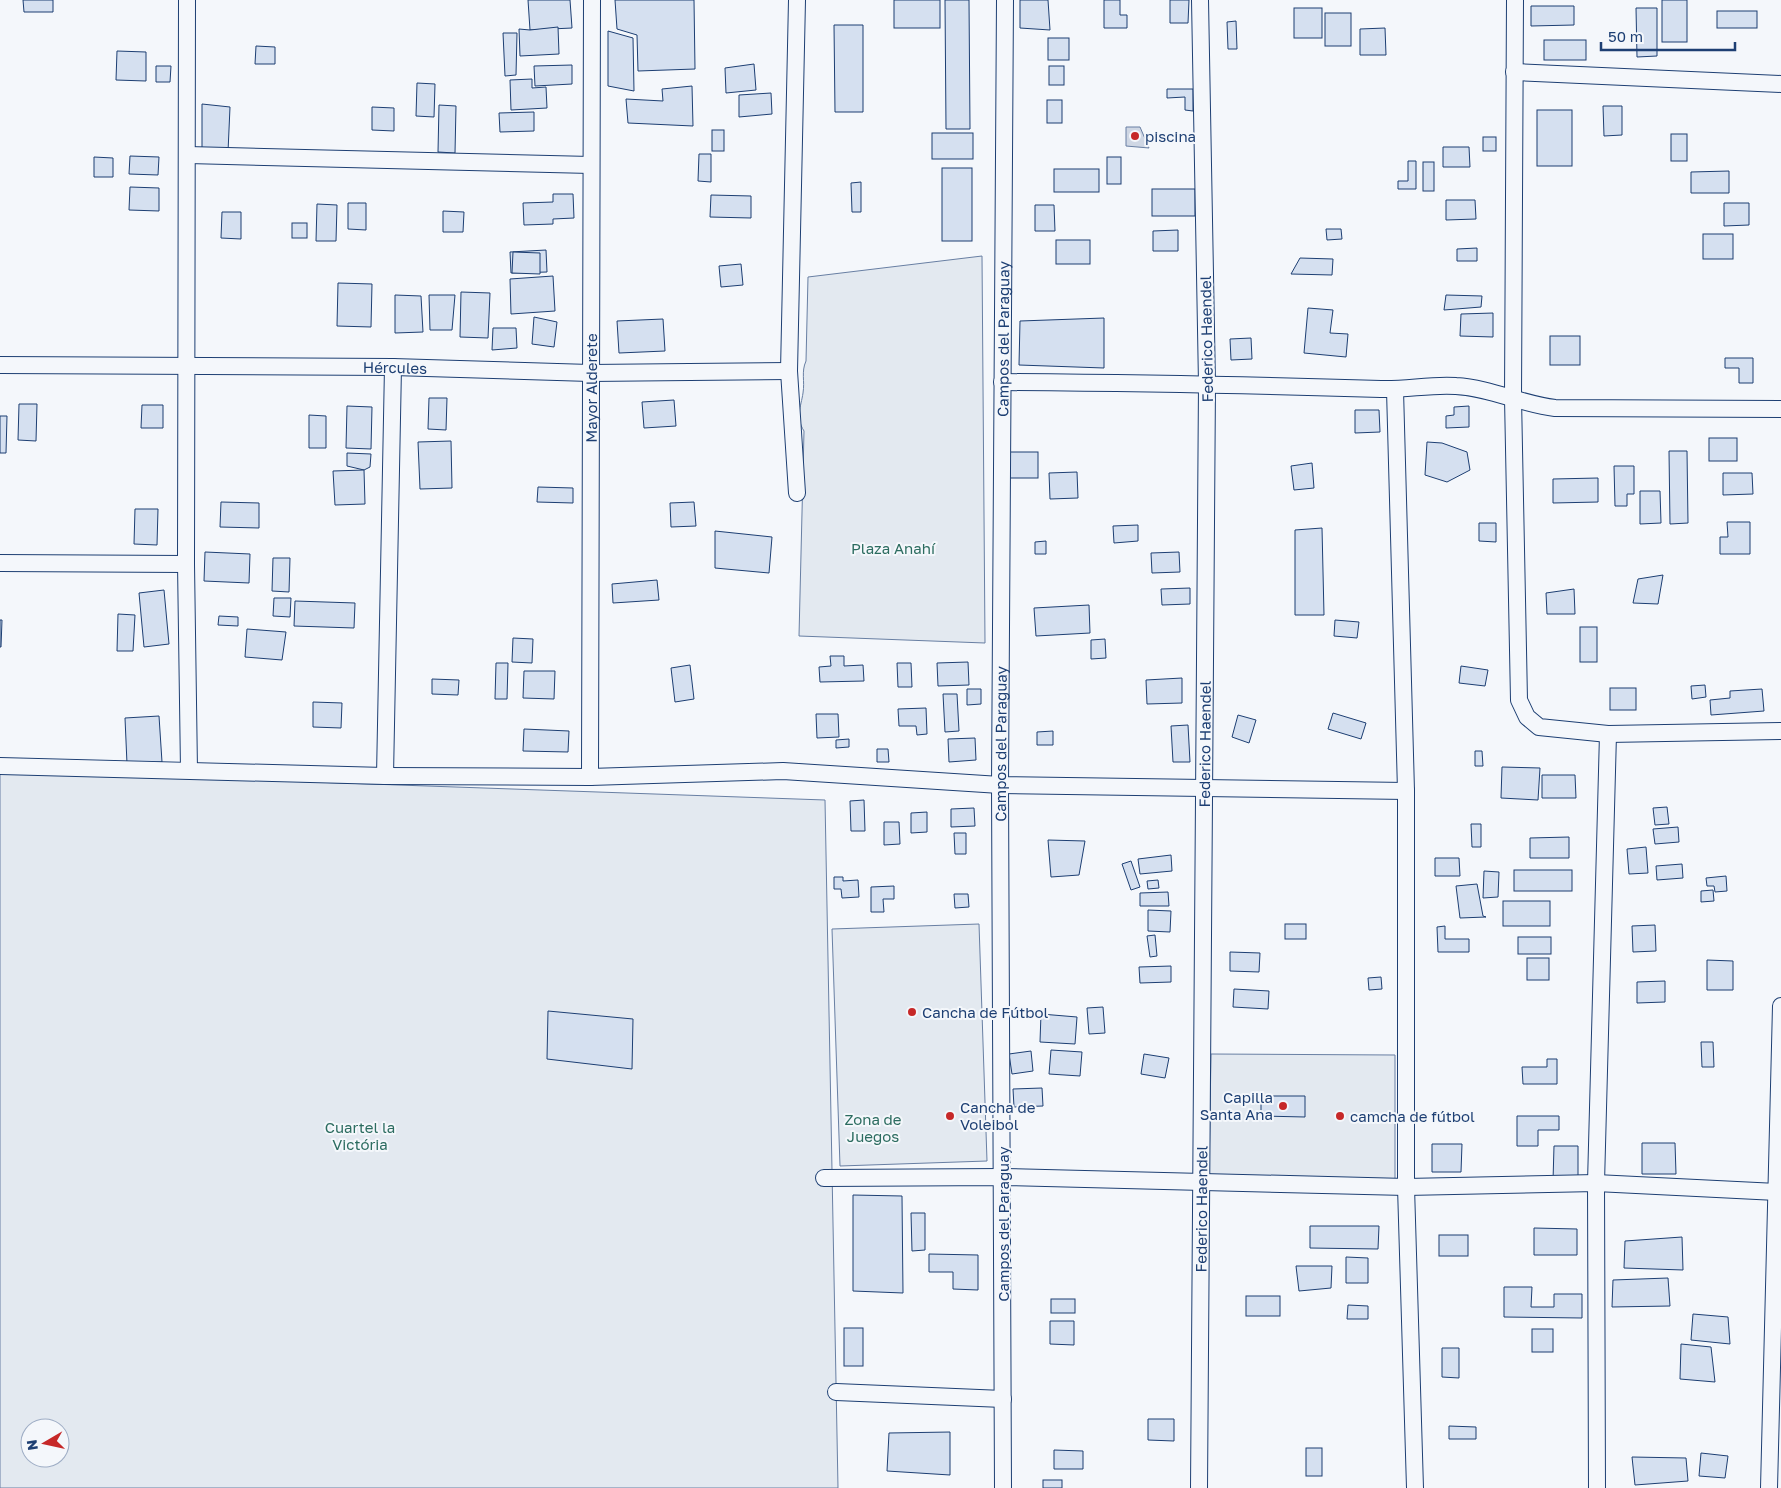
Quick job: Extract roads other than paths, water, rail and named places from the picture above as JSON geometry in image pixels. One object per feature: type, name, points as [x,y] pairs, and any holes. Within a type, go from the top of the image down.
[{"type":"street","points":[[187,0],[188,366],[186,564],[189,770]]},
{"type":"street","name":"Mayor Alderete","points":[[590,777],[592,0]]},
{"type":"street","points":[[797,0],[789,371],[797,493]]},
{"type":"street","name":"Campos del Paraguay","points":[[1003,1488],[1000,785],[1005,0]]},
{"type":"street","name":"Federico Haendel","points":[[1199,1488],[1203,1182],[1207,384],[1200,0]]},
{"type":"street","points":[[1515,0],[1513,398],[1519,700],[1527,716],[1539,727],[1608,734],[1781,731]]},
{"type":"street","points":[[1514,72],[1781,84]]},
{"type":"street","points":[[188,155],[591,165]]},
{"type":"street","name":"Hércules","points":[[0,365],[393,367],[590,373],[789,371]]},
{"type":"street","points":[[385,776],[393,367]]},
{"type":"street","points":[[1002,382],[1207,384],[1395,390],[1455,385],[1487,390],[1532,405],[1555,408],[1781,409]]},
{"type":"street","points":[[1395,390],[1406,791],[1406,1187],[1415,1488]]},
{"type":"street","points":[[0,562],[186,564]]},
{"type":"street","points":[[1597,1488],[1596,1183],[1608,734]]},
{"type":"street","points":[[0,766],[385,776],[590,777],[782,771],[1000,785],[1205,786],[1406,791]]},
{"type":"street","points":[[1769,1488],[1778,1274],[1777,1192],[1781,1006]]},
{"type":"street","points":[[824,1178],[1003,1176],[1406,1187],[1596,1183],[1777,1192]]},
{"type":"street","points":[[836,1392],[1003,1399]]},
{"type":"place","name":"piscina","points":[[1135,136]]},
{"type":"place","name":"Cancha de Fútbol","points":[[912,1012]]},
{"type":"place","name":"Capilla Santa Ana","points":[[1283,1106]]},
{"type":"place","name":"Cancha de Voleibol","points":[[950,1116]]},
{"type":"place","name":"camcha de fútbol","points":[[1340,1116]]},
{"type":"park label","name":"Plaza Anahí","points":[[893,548]]},
{"type":"park label","name":"Zona de Juegos","points":[[873,1128]]},
{"type":"park label","name":"Cuartel la Victória","points":[[360,1136]]}]
